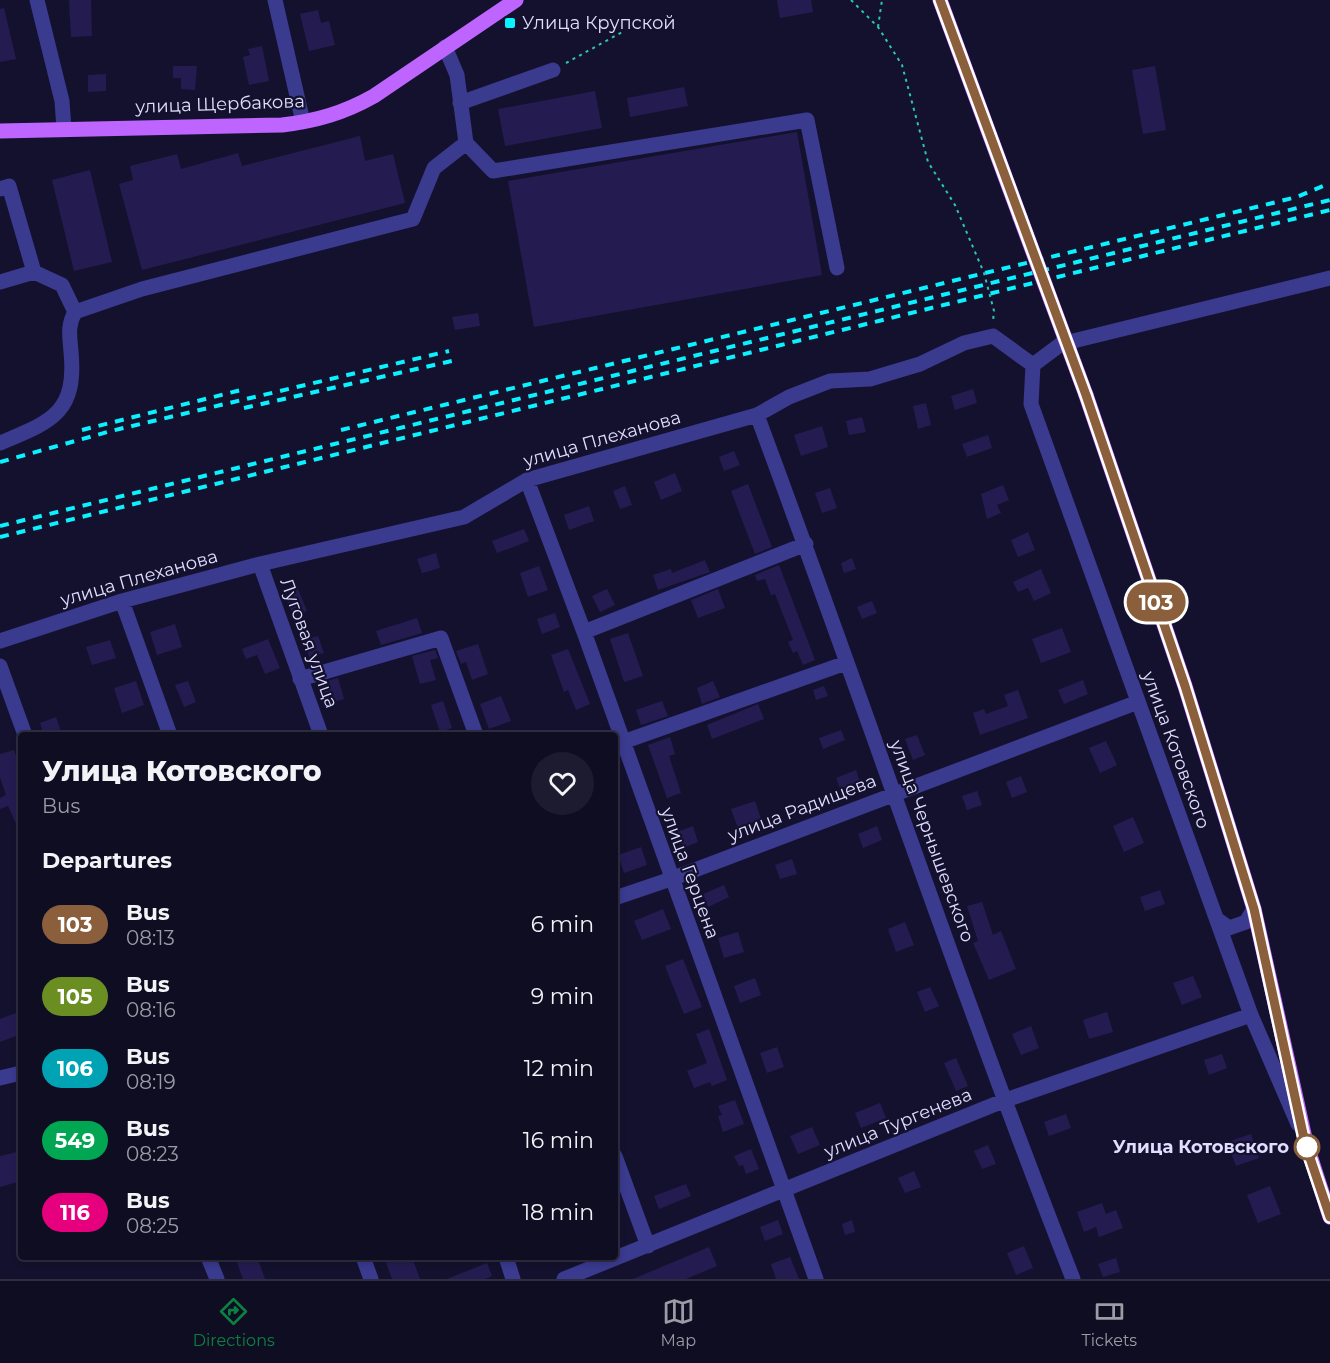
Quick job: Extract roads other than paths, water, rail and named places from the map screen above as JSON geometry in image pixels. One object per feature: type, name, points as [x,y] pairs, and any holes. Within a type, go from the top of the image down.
[{"type":"main road","name":"улица Щербакова","points":[[0,131],[303,122],[351,109],[516,0]]},
{"type":"main road","points":[[940,1],[1086,395],[1185,686],[1254,909],[1305,1143],[1330,1217]]},
{"type":"street","points":[[37,0],[62,101],[64,129]]},
{"type":"street","points":[[275,0],[303,122]]},
{"type":"street","points":[[445,47],[457,75],[466,143],[493,171],[807,120],[837,268]]},
{"type":"street","points":[[460,103],[553,70]]},
{"type":"street","points":[[0,443],[36,428],[63,408],[71,389],[73,372],[68,324],[75,312],[142,289],[413,219],[434,168],[466,143]]},
{"type":"street","points":[[0,189],[9,186],[34,272]]},
{"type":"street","points":[[0,282],[34,272],[62,285],[75,312]]},
{"type":"street","points":[[1033,366],[1061,344],[1330,278]]},
{"type":"street","name":"улица Плеханова","points":[[0,642],[122,602],[260,564],[464,517],[526,480],[757,415],[789,397],[830,381],[870,379],[920,364],[964,343],[993,336],[1033,366]]},
{"type":"street","name":"улица Котовского","points":[[1033,366],[1031,404],[1251,1015],[1305,1143]]},
{"type":"street","name":"улица Чернышевского","points":[[757,415],[806,544],[846,663],[895,793],[1003,1101],[1073,1279]]},
{"type":"street","name":"улица Герцена","points":[[526,480],[584,632],[816,1279]]},
{"type":"street","points":[[584,632],[806,544]]},
{"type":"street","name":"Луговая улица","points":[[260,564],[320,732]]},
{"type":"street","points":[[122,602],[169,732]]},
{"type":"street","points":[[300,679],[441,638],[475,732]]},
{"type":"street","points":[[623,742],[846,663]]},
{"type":"street","points":[[0,666],[24,732]]},
{"type":"street","name":"улица Радищева","points":[[618,897],[1138,702]]},
{"type":"street","points":[[1218,920],[1229,928],[1246,922],[1254,909]]},
{"type":"street","name":"улица Тургенева","points":[[618,1258],[1003,1101],[1251,1015]]},
{"type":"street","points":[[0,1078],[18,1073]]},
{"type":"street","points":[[618,1164],[648,1246]]},
{"type":"street","points":[[209,1260],[217,1279]]},
{"type":"street","points":[[364,1260],[371,1279]]},
{"type":"street","points":[[507,1260],[513,1279]]},
{"type":"street","name":"улица Тургенева","points":[[564,1279],[612,1260]]},
{"type":"railway","points":[[341,430],[1297,197],[1330,183]]},
{"type":"railway","points":[[0,526],[1330,200]]},
{"type":"railway","points":[[0,537],[1330,210]]},
{"type":"railway","points":[[0,462],[111,431],[449,351]]},
{"type":"railway","points":[[244,408],[452,361]]},
{"type":"railway","points":[[82,430],[245,389]]},
{"type":"place","name":"Улица Крупской","points":[[510,23]]},
{"type":"place","name":"Улица Котовского","points":[[1307,1147]]}]
